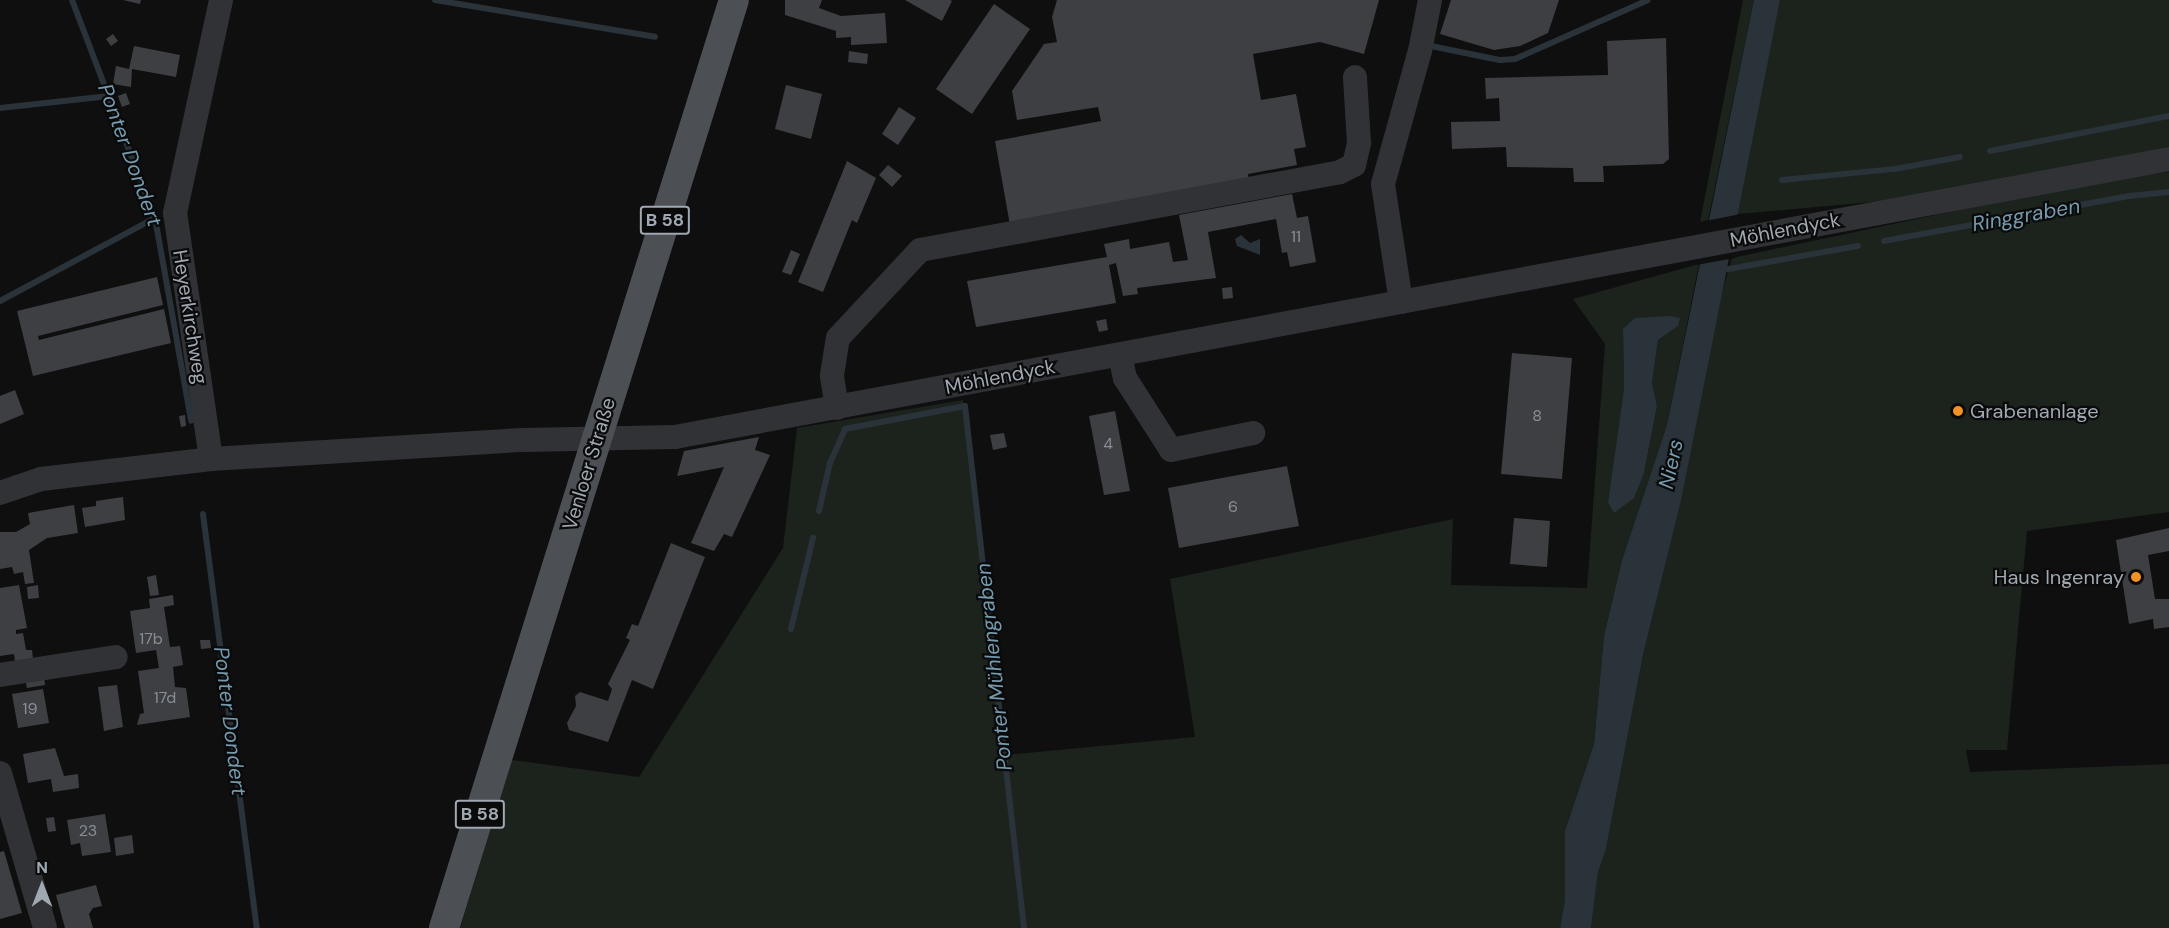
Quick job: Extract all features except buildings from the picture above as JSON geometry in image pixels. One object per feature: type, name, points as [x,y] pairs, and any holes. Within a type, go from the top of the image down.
[{"type":"main road","name":"Venloer Straße","points":[[444,928],[734,0]]},
{"type":"street","name":"Heyerkirchweg","points":[[212,459],[175,213],[221,0]]},
{"type":"street","points":[[1401,302],[1383,184],[1420,51],[1430,0]]},
{"type":"street","points":[[837,408],[832,375],[838,338],[920,250],[1340,172],[1354,165],[1359,143],[1355,77]]},
{"type":"street","name":"Möhlendyck","points":[[597,441],[675,437],[837,408],[2169,159]]},
{"type":"street","points":[[1120,355],[1125,378],[1171,450],[1253,433]]},
{"type":"street","points":[[0,493],[41,479],[212,459],[523,440],[597,441]]},
{"type":"street","points":[[0,675],[116,657]]},
{"type":"street","points":[[0,773],[45,928]]},
{"type":"shaded area","points":[[1743,0],[1754,0],[1708,220],[1700,222]]},
{"type":"shaded area","points":[[1780,0],[2169,0],[2169,156],[1982,192],[1738,214],[1738,198]]},
{"type":"shaded area","points":[[2169,172],[2169,512],[2027,531],[2007,750],[1966,750],[1970,772],[2169,764],[2169,928],[1591,928],[1598,872],[1606,849],[1643,655],[1681,501],[1718,306],[1732,258],[2087,183]]},
{"type":"shaded area","points":[[1699,264],[1667,425],[1622,560],[1604,636],[1594,744],[1565,831],[1565,899],[1560,928],[460,928],[512,760],[639,777],[783,548],[797,428],[963,400],[1005,755],[1195,737],[1170,579],[1453,519],[1451,585],[1587,588],[1605,344],[1573,299]],"holes":[[[1678,326],[1658,340],[1652,383],[1657,406],[1644,473],[1608,502],[1624,388],[1623,329]]]},
{"type":"water","name":"Niers","points":[[1754,0],[1780,0],[1681,501],[1643,655],[1606,849],[1598,872],[1591,928],[1560,928],[1565,899],[1565,831],[1594,744],[1604,636],[1622,560],[1667,425]]},
{"type":"water","points":[[1241,235],[1250,243],[1260,239],[1260,255],[1237,246],[1235,239]]},
{"type":"water","points":[[1670,316],[1680,318],[1678,326],[1658,340],[1652,383],[1657,406],[1644,473],[1634,498],[1614,513],[1608,502],[1624,388],[1623,329],[1635,318]]},
{"type":"pier","points":[[1741,214],[1735,258],[1696,265],[1705,221]]},
{"type":"waterway","name":"Ponter Dondert","points":[[72,0],[155,218],[191,421]]},
{"type":"waterway","points":[[435,0],[655,37]]},
{"type":"waterway","points":[[1431,46],[1500,60],[1515,59],[1648,0]]},
{"type":"waterway","points":[[0,108],[109,96]]},
{"type":"waterway","points":[[1990,151],[2169,116]]},
{"type":"waterway","points":[[1782,180],[1895,169],[1960,157]]},
{"type":"waterway","name":"Ringgraben","points":[[1884,241],[2129,196],[2169,192]]},
{"type":"waterway","points":[[0,301],[155,218]]},
{"type":"waterway","name":"Ringgraben","points":[[1723,270],[1858,246]]},
{"type":"waterway","name":"Ponter Mühlengraben","points":[[819,511],[830,463],[845,429],[965,406],[1024,928]]},
{"type":"waterway","name":"Ponter Dondert","points":[[203,514],[257,928]]},
{"type":"waterway","points":[[791,629],[813,538]]},
{"type":"place","name":"Grabenanlage","points":[[1958,411]]},
{"type":"place","name":"Haus Ingenray","points":[[2136,577]]}]
